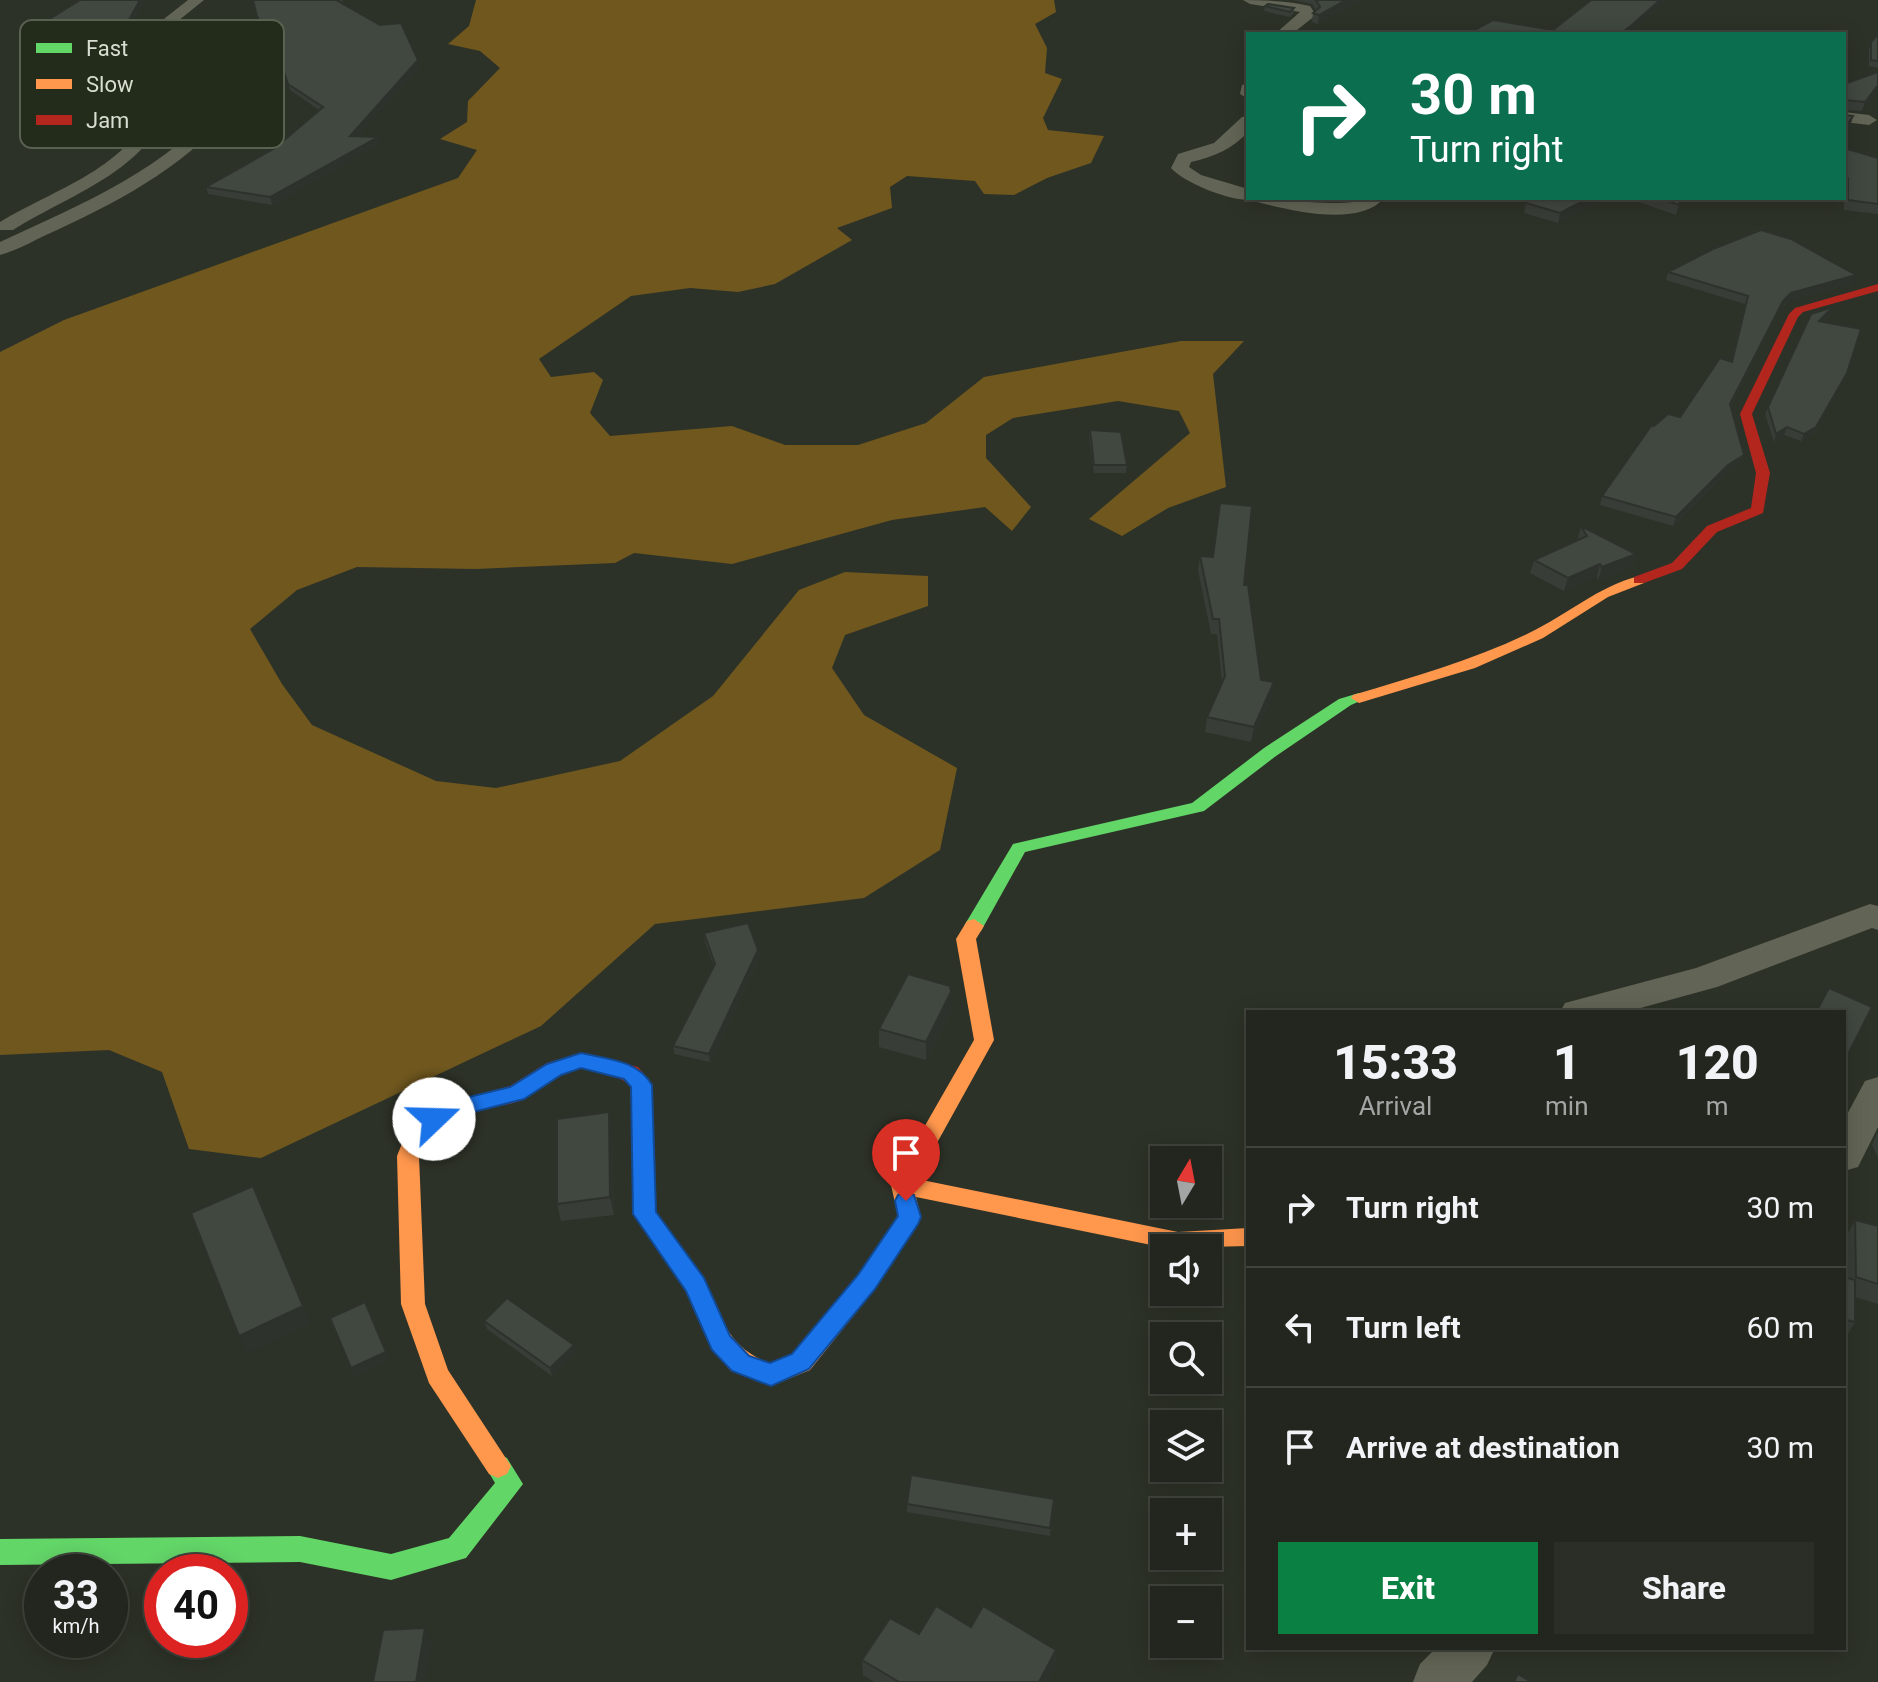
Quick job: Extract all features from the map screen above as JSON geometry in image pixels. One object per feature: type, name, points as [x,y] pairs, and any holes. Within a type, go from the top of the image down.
[{"type":"street","points":[[170,20],[197,0]]},
{"type":"street","points":[[1250,0],[1305,9],[1309,15],[1285,32]]},
{"type":"street","points":[[1846,117],[1875,120]]},
{"type":"street","points":[[1246,124],[1233,141],[1211,153],[1184,158],[1180,168],[1195,179],[1246,194]]},
{"type":"street","points":[[0,234],[7,225],[50,200],[109,171],[135,148]]},
{"type":"street","points":[[0,249],[148,175],[187,148]]},
{"type":"street","points":[[1273,200],[1297,205],[1352,208],[1373,200]]},
{"type":"street","points":[[0,1552],[300,1549],[391,1567],[457,1549],[510,1484],[438,1375],[413,1304],[408,1156],[419,1127],[448,1110],[516,1093],[554,1069],[581,1061],[631,1073],[641,1085],[644,1214],[695,1285],[721,1343],[740,1363],[771,1375],[801,1362],[867,1282],[910,1217],[902,1185],[984,1040],[966,939],[1019,848],[1198,807],[1270,752],[1345,702],[1469,665],[1538,635],[1603,594],[1677,566],[1712,529],[1758,510],[1763,473],[1746,414],[1793,316],[1799,310],[1878,287]]},
{"type":"street","points":[[1585,1010],[1705,978],[1870,916],[1878,918]]},
{"type":"street","points":[[1846,1152],[1878,1091]]},
{"type":"street","points":[[902,1185],[1178,1241],[1246,1237]]},
{"type":"street","points":[[1438,1682],[1468,1650]]},
{"type":"shaded area","points":[[476,0],[1054,0],[1056,12],[1035,24],[1047,48],[1045,73],[1062,79],[1043,118],[1048,130],[1104,136],[1091,163],[1047,178],[1014,195],[984,194],[975,181],[907,176],[890,187],[892,208],[837,228],[852,240],[775,284],[738,292],[690,288],[631,296],[539,359],[551,377],[594,372],[603,380],[590,413],[610,436],[732,426],[785,445],[858,445],[926,423],[984,377],[1181,341],[1244,341],[1213,374],[1226,487],[1168,508],[1122,536],[1089,519],[1190,433],[1179,411],[1118,401],[1013,418],[986,435],[986,458],[1031,507],[1012,531],[985,507],[892,520],[732,564],[634,553],[615,563],[476,569],[357,567],[297,590],[250,629],[282,684],[312,725],[436,781],[496,788],[620,761],[713,696],[799,590],[845,572],[928,576],[928,606],[845,635],[832,668],[864,715],[957,768],[940,850],[864,898],[655,924],[541,1026],[261,1158],[189,1149],[162,1072],[109,1050],[0,1055],[0,352],[64,320],[458,178],[477,150],[440,139],[467,122],[468,101],[500,68],[480,51],[448,44],[469,26]]},
{"type":"building","points":[[80,0],[140,0],[129,20],[48,20]]},
{"type":"building","points":[[253,0],[339,0],[380,25],[401,23],[418,60],[350,136],[378,137],[270,197],[206,187],[275,148],[284,148],[284,140],[323,107],[288,84],[284,72],[284,20],[259,20]]},
{"type":"building","points":[[1316,0],[1346,0],[1319,15],[1313,13],[1320,7]]},
{"type":"building","points":[[1591,0],[1660,0],[1623,32],[1471,32],[1493,20],[1553,30]]},
{"type":"building","points":[[1265,6],[1294,8],[1290,12]]},
{"type":"building","points":[[1878,34],[1878,61],[1871,60],[1871,42]]},
{"type":"building","points":[[1878,72],[1878,85],[1865,102],[1846,100],[1846,83]]},
{"type":"building","points":[[1846,149],[1878,158],[1878,204],[1848,200]]},
{"type":"building","points":[[1528,200],[1585,200],[1560,213],[1526,203]]},
{"type":"building","points":[[1761,230],[1791,239],[1856,275],[1791,293],[1783,301],[1730,404],[1744,455],[1728,465],[1676,517],[1602,496],[1651,426],[1668,414],[1680,417],[1720,358],[1732,362],[1748,296],[1668,272],[1713,249]]},
{"type":"building","points":[[1833,307],[1819,321],[1861,329],[1847,373],[1816,427],[1804,434],[1787,427],[1776,434],[1768,407],[1811,314]]},
{"type":"building","points":[[1090,430],[1121,432],[1127,465],[1094,465]]},
{"type":"building","points":[[1220,503],[1252,506],[1244,585],[1248,585],[1261,680],[1274,682],[1254,727],[1207,717],[1225,676],[1219,619],[1213,619],[1200,556],[1213,557]]},
{"type":"building","points":[[1581,526],[1636,554],[1602,567],[1600,564],[1568,578],[1534,560],[1587,536]]},
{"type":"building","points":[[748,923],[758,950],[709,1054],[673,1046],[715,964],[704,933]]},
{"type":"building","points":[[908,974],[950,986],[951,992],[926,1042],[879,1029]]},
{"type":"building","points":[[1829,988],[1872,1007],[1846,1058],[1846,1010],[1817,1010]]},
{"type":"building","points":[[609,1112],[610,1197],[557,1204],[557,1119]]},
{"type":"building","points":[[253,1186],[303,1306],[239,1336],[191,1213]]},
{"type":"building","points":[[1855,1220],[1878,1226],[1878,1284],[1856,1277]]},
{"type":"building","points":[[1846,1278],[1855,1280],[1855,1322],[1846,1320]]},
{"type":"building","points":[[507,1298],[574,1345],[550,1368],[484,1321]]},
{"type":"building","points":[[365,1302],[386,1352],[351,1368],[330,1318]]},
{"type":"building","points":[[911,1475],[1054,1499],[1050,1528],[907,1504]]},
{"type":"building","points":[[936,1606],[971,1627],[983,1606],[1056,1650],[1039,1682],[899,1682],[862,1660],[890,1618],[919,1634]]},
{"type":"building","points":[[425,1628],[416,1682],[373,1682],[383,1630]]},
{"type":"building","points":[[1518,1674],[1531,1682],[1514,1682]]},
{"type":"traffic: fast","points":[[974,926],[1019,848],[1198,807],[1270,752],[1345,702],[1359,698]]},
{"type":"traffic: fast","points":[[0,1552],[300,1549],[391,1567],[457,1549],[510,1484],[498,1466]]},
{"type":"traffic: slow","points":[[1359,698],[1469,665],[1538,635],[1603,594],[1639,580]]},
{"type":"traffic: slow","points":[[974,926],[966,939],[984,1040],[902,1185],[1178,1241],[1246,1237]]},
{"type":"traffic: slow","points":[[498,1466],[438,1375],[413,1304],[408,1156],[419,1127],[448,1110],[500,1097]]},
{"type":"traffic: slow","points":[[695,1285],[721,1343],[740,1363],[771,1375],[801,1362],[867,1282],[910,1217],[902,1185]]},
{"type":"traffic: jam","points":[[1639,580],[1677,566],[1712,529],[1758,510],[1763,473],[1746,414],[1793,316],[1799,310],[1878,287]]},
{"type":"traffic: jam","points":[[500,1097],[516,1093],[554,1069],[581,1061],[631,1073],[641,1085],[644,1214],[695,1285]]},
{"type":"route","points":[[434,1119],[448,1110],[516,1093],[554,1069],[581,1061],[631,1073],[641,1085],[644,1214],[695,1285],[721,1343],[740,1363],[771,1375],[801,1362],[867,1282],[910,1217],[906,1201]]}]
